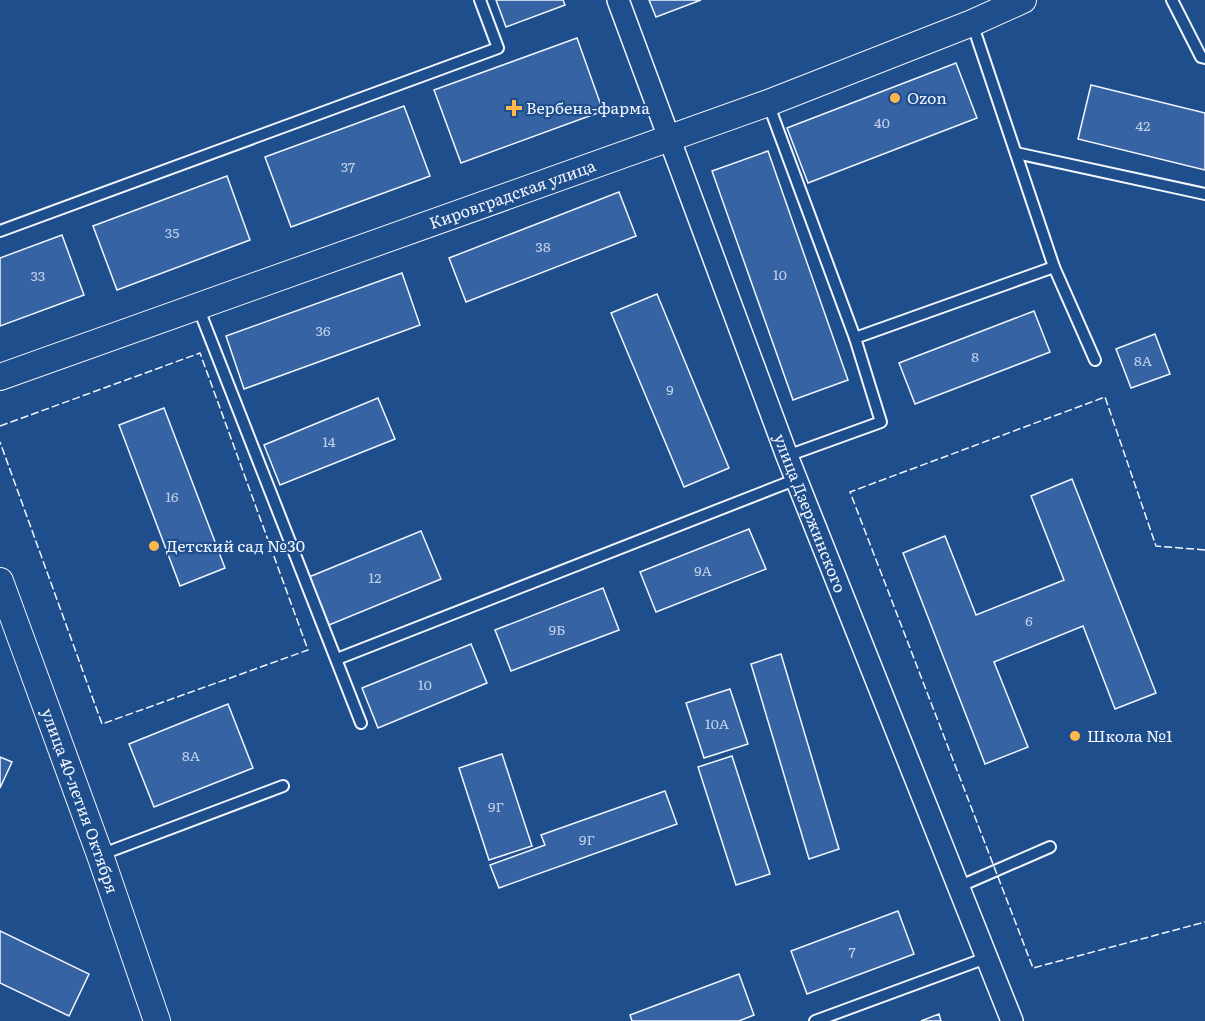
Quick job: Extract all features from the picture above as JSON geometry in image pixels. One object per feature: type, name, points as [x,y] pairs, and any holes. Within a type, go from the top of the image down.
[{"type":"street","name":"улица Дзержинского","points":[[618,0],[787,456],[1012,1021]]},
{"type":"street","name":"Кировградская улица","points":[[0,377],[768,103],[972,23],[1023,0]]},
{"type":"street","name":"улица 40-летия Октября","points":[[0,581],[100,855],[157,1021]]},
{"type":"lane","points":[[0,231],[498,48],[480,0]]},
{"type":"lane","points":[[1172,0],[1201,57],[1205,58]]},
{"type":"lane","points":[[972,23],[1054,267],[1095,360]]},
{"type":"lane","points":[[768,103],[855,338],[881,422],[787,456]]},
{"type":"lane","points":[[1016,153],[1205,194]]},
{"type":"lane","points":[[855,338],[1054,267]]},
{"type":"lane","points":[[198,306],[361,723]]},
{"type":"lane","points":[[337,659],[796,479]]},
{"type":"lane","points":[[100,855],[283,786]]},
{"type":"lane","points":[[958,887],[1050,847]]},
{"type":"lane","points":[[815,1021],[986,958]]},
{"type":"building","points":[[496,0],[563,0],[565,5],[506,27]]},
{"type":"building","points":[[649,0],[701,0],[656,17]]},
{"type":"building","points":[[577,38],[603,111],[461,163],[434,90]]},
{"type":"building","points":[[956,63],[977,118],[808,183],[787,128]]},
{"type":"building","points":[[1091,85],[1205,113],[1205,170],[1078,139]]},
{"type":"building","points":[[404,106],[430,176],[291,227],[265,157]]},
{"type":"building","points":[[768,151],[848,380],[793,400],[712,171]]},
{"type":"building","points":[[227,176],[250,240],[117,290],[93,226]]},
{"type":"building","points":[[619,192],[636,236],[466,302],[449,258]]},
{"type":"building","points":[[62,235],[84,295],[0,326],[0,258]]},
{"type":"building","points":[[402,273],[420,325],[244,389],[226,336]]},
{"type":"building","points":[[657,294],[729,468],[684,487],[611,313]]},
{"type":"building","points":[[1034,311],[1050,352],[915,404],[899,363]]},
{"type":"building","points":[[1155,334],[1170,374],[1131,388],[1116,349]]},
{"type":"building","points":[[378,398],[395,439],[280,485],[264,445]]},
{"type":"building","points":[[164,408],[225,568],[180,586],[119,425]]},
{"type":"building","points":[[1072,479],[1156,693],[1115,709],[1083,626],[994,662],[1028,747],[985,764],[903,553],[945,536],[976,615],[1064,580],[1031,496]]},
{"type":"building","points":[[749,529],[766,569],[656,612],[640,572]]},
{"type":"building","points":[[421,531],[441,579],[329,625],[309,577]]},
{"type":"building","points":[[603,588],[619,630],[511,671],[495,630]]},
{"type":"building","points":[[471,644],[487,683],[378,728],[362,688]]},
{"type":"building","points":[[781,654],[839,849],[809,859],[751,664]]},
{"type":"building","points":[[730,689],[748,744],[704,758],[686,703]]},
{"type":"building","points":[[228,704],[253,768],[154,807],[129,744]]},
{"type":"building","points":[[502,754],[532,846],[489,860],[459,768]]},
{"type":"building","points":[[732,756],[770,874],[736,885],[698,767]]},
{"type":"building","points":[[0,757],[12,762],[0,788]]},
{"type":"building","points":[[665,791],[677,824],[499,888],[490,865],[545,845],[541,835]]},
{"type":"building","points":[[898,911],[914,954],[807,994],[791,951]]},
{"type":"building","points":[[0,931],[89,974],[69,1016],[0,983]]},
{"type":"building","points":[[739,974],[754,1015],[739,1021],[632,1021],[630,1015]]},
{"type":"building","points":[[939,1014],[941,1021],[921,1021]]},
{"type":"fence","points":[[0,426],[200,353],[308,650],[102,724],[0,442]]},
{"type":"fence","points":[[1205,550],[1156,546],[1105,397],[850,492],[1033,968],[1205,922]]},
{"type":"place","name":"Ozon","points":[[895,98]]},
{"type":"place","name":"Вербена-фарма","points":[[514,108]]},
{"type":"place","name":"Детский сад №30","points":[[154,546]]},
{"type":"place","name":"Школа №1","points":[[1075,736]]}]
